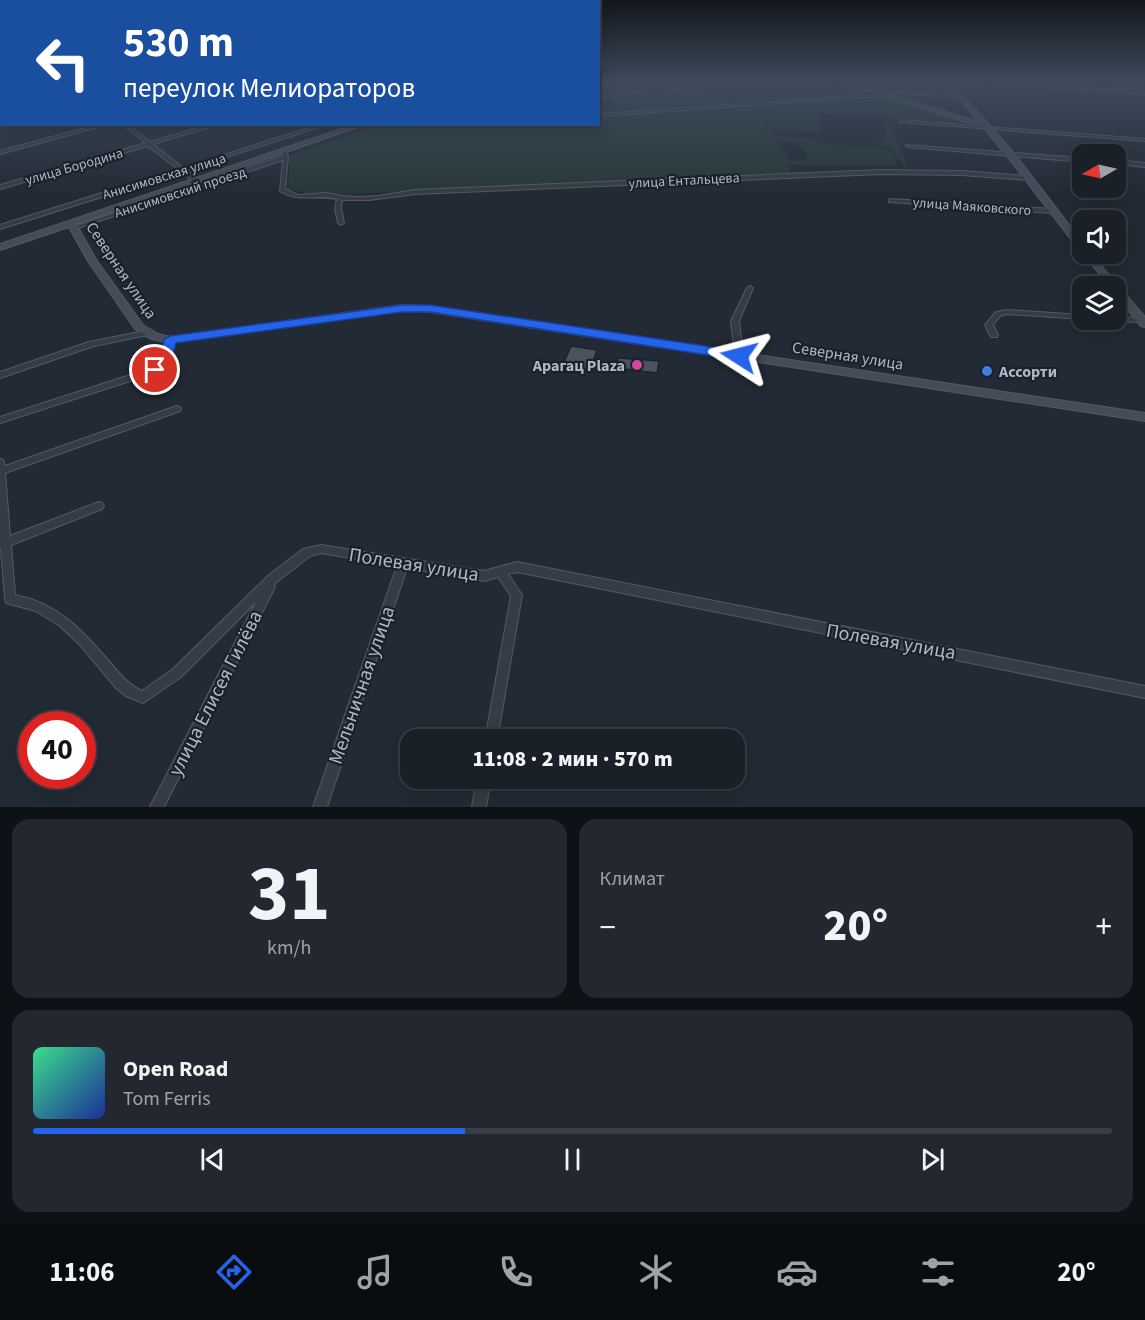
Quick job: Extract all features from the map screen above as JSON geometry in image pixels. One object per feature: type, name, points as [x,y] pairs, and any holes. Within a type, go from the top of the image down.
[{"type":"street","points":[[962,120],[988,128]]},
{"type":"street","points":[[980,120],[1010,154],[1072,236]]},
{"type":"street","points":[[901,121],[1145,140]]},
{"type":"street","points":[[0,153],[100,126]]},
{"type":"street","points":[[126,126],[196,181]]},
{"type":"street","name":"улица Бородина","points":[[0,187],[211,126]]},
{"type":"street","name":"Анисимовская улица","points":[[0,227],[321,126]]},
{"type":"street","points":[[0,247],[72,225],[196,181],[285,154],[359,126]]},
{"type":"street","points":[[908,146],[1072,159]]},
{"type":"street","name":"улица Ентальцева","points":[[285,154],[282,190],[298,197],[389,197],[415,192],[881,172],[962,173],[1028,178]]},
{"type":"street","name":"Анисимовский проезд","points":[[72,225],[285,154]]},
{"type":"street","points":[[1126,163],[1145,165]]},
{"type":"street","points":[[340,198],[338,208],[341,224]]},
{"type":"street","name":"улица Маяковского","points":[[891,201],[1052,211]]},
{"type":"street","name":"Северная улица","points":[[72,225],[93,261],[145,333],[170,340],[402,308],[430,309],[1145,417]]},
{"type":"street","points":[[1095,264],[1105,276]]},
{"type":"street","points":[[739,356],[735,321],[750,288]]},
{"type":"street","points":[[1126,301],[1143,322]]},
{"type":"street","points":[[994,335],[989,325],[998,314],[1007,312],[1072,316]]},
{"type":"street","points":[[1126,320],[1143,322]]},
{"type":"street","points":[[0,375],[92,344],[145,333]]},
{"type":"street","points":[[0,420],[155,370],[166,362],[170,340]]},
{"type":"street","points":[[1,466],[177,409]]},
{"type":"street","name":"Полевая улица","points":[[1,466],[2,545],[10,599],[31,602],[72,627],[128,692],[143,697],[177,674],[273,578],[307,552],[321,549],[484,576],[517,567],[1145,692]]},
{"type":"street","points":[[2,545],[99,506]]},
{"type":"street","name":"Мельничная улица","points":[[320,807],[403,563]]},
{"type":"street","points":[[493,729],[518,595],[500,571]]},
{"type":"street","name":"улица Елисея Гилёва","points":[[157,807],[273,578]]},
{"type":"street","points":[[478,807],[482,789]]},
{"type":"shaded area","points":[[600,120],[762,120],[767,129],[773,129],[775,135],[818,139],[816,143],[883,148],[896,154],[892,147],[864,142],[884,144],[882,139],[887,135],[883,122],[889,122],[908,166],[903,166],[899,158],[894,163],[896,166],[789,165],[787,162],[792,173],[314,195],[288,189],[290,155],[375,126],[600,126]],"holes":[[[779,142],[800,146],[808,158],[801,161],[790,161]]]},
{"type":"shaded area","points":[[763,120],[820,120],[819,133],[768,128]]},
{"type":"shaded area","points":[[900,120],[956,120],[967,125],[938,123],[933,120]]},
{"type":"building","points":[[571,346],[597,350],[589,372],[562,367]]},
{"type":"building","name":"Арагац Plaza","points":[[618,358],[659,361],[657,373],[616,368]]},
{"type":"place","name":"Арагац Plaza","points":[[637,365]]},
{"type":"place","name":"Ассорти","points":[[987,371]]},
{"type":"route","points":[[155,370],[166,362],[170,340],[402,308],[430,309],[739,356]]}]
